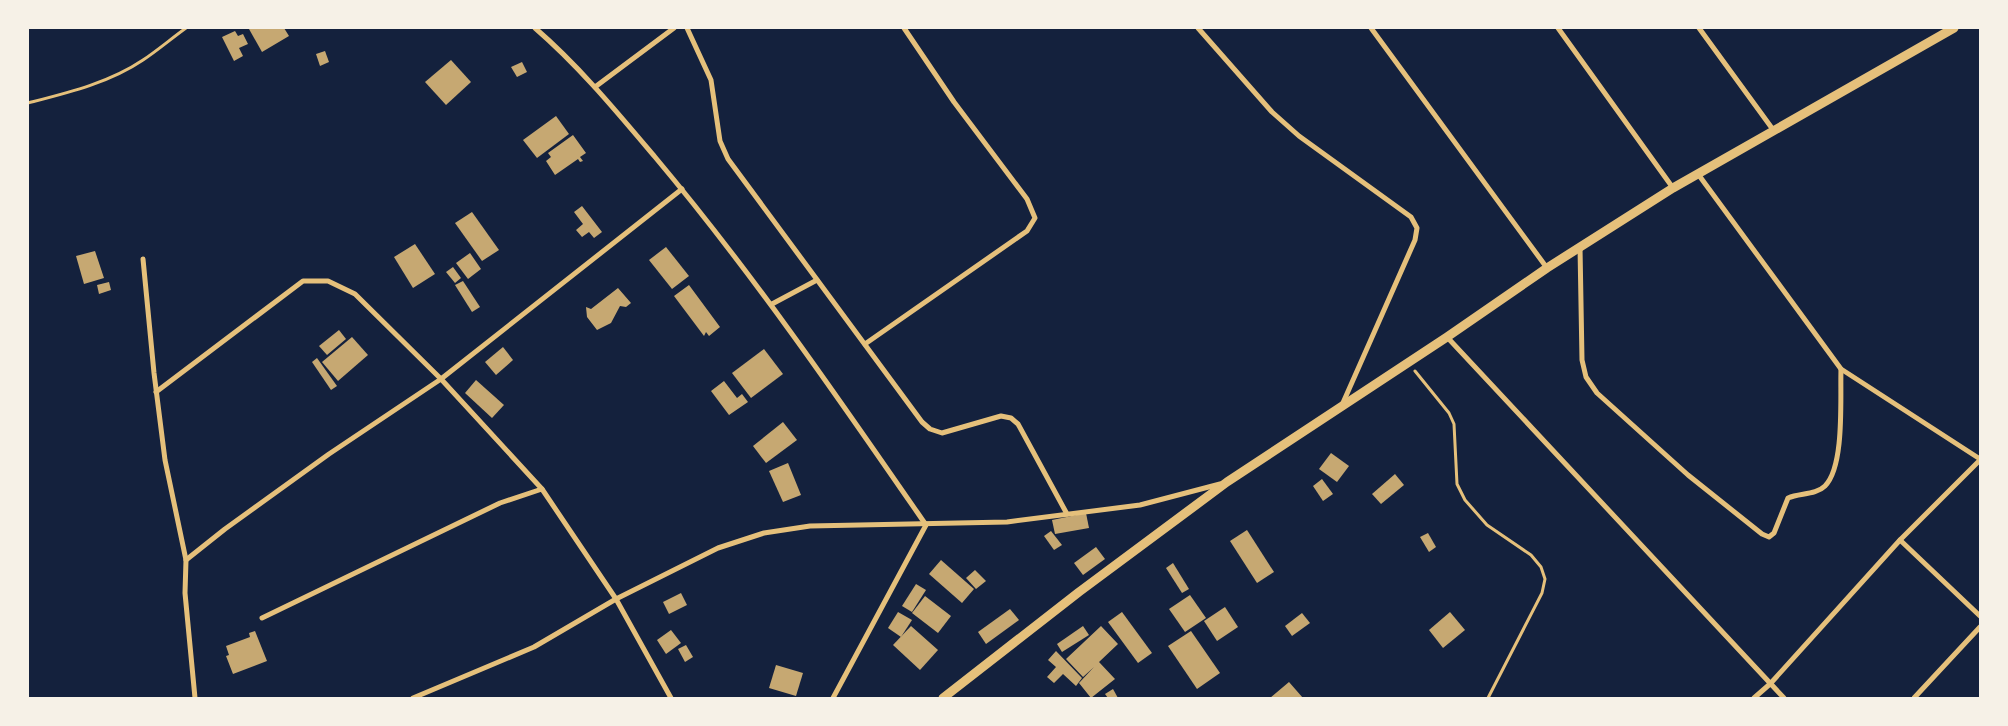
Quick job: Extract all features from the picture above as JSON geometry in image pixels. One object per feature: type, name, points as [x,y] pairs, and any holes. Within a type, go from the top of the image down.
[{"type":"street","points":[[534,28],[595,87],[682,189],[772,304],[926,525]]},
{"type":"street","points":[[595,87],[674,28]]},
{"type":"street","points":[[687,28],[710,80],[720,141],[728,159],[922,422],[930,429],[942,433],[1001,416],[1010,418],[1018,424],[1068,514]]},
{"type":"street","points":[[865,344],[1027,231],[1035,218],[1027,199],[954,102],[904,28]]},
{"type":"street","points":[[1198,28],[1272,112],[1299,136],[1411,217],[1417,228],[1415,240],[1342,405]]},
{"type":"street","points":[[1371,28],[1547,268]]},
{"type":"street","points":[[1558,28],[1672,188]]},
{"type":"street","points":[[1699,28],[1775,131]]},
{"type":"street","points":[[943,698],[1079,592],[1227,482],[1447,337],[1547,268],[1672,188],[1954,28]]},
{"type":"street","points":[[1698,174],[1841,369],[1980,460],[1900,540],[1770,684],[1754,698]]},
{"type":"street","points":[[186,560],[224,529],[329,454],[441,379],[682,189]]},
{"type":"street","points":[[1580,247],[1582,360],[1586,377],[1597,393],[1688,475],[1762,534],[1769,537],[1774,533],[1788,498],[1817,492],[1825,486],[1832,474],[1839,444],[1841,369]]},
{"type":"street","points":[[143,259],[156,392],[165,460],[186,560],[185,593],[194,698]]},
{"type":"street","points":[[772,304],[817,280]]},
{"type":"street","points":[[156,392],[303,281],[328,281],[355,294],[441,379],[542,488],[616,599],[670,698]]},
{"type":"street","points":[[1447,337],[1784,698]]},
{"type":"street","points":[[413,698],[534,647],[616,599],[718,548],[764,533],[810,526],[1007,522],[1140,505],[1227,482]]},
{"type":"street","points":[[262,618],[500,502],[542,488]]},
{"type":"street","points":[[833,698],[926,525]]},
{"type":"street","points":[[1900,540],[1980,616]]},
{"type":"street","points":[[1914,698],[1980,626]]},
{"type":"path","points":[[28,102],[58,96],[119,74],[142,61],[186,28]]},
{"type":"path","points":[[1408,362],[1449,412],[1454,424],[1457,484],[1465,500],[1487,525],[1532,555],[1541,567],[1545,578],[1542,593],[1488,698]]},
{"type":"building","points":[[284,28],[289,36],[262,52],[249,29]]},
{"type":"building","points":[[235,31],[238,36],[243,34],[248,44],[239,48],[243,56],[234,61],[222,37]]},
{"type":"building","points":[[325,51],[329,62],[320,66],[316,54]]},
{"type":"building","points":[[451,60],[471,82],[446,105],[425,82]]},
{"type":"building","points":[[522,62],[527,72],[517,77],[511,67]]},
{"type":"building","points":[[556,116],[569,134],[537,158],[523,140]]},
{"type":"building","points":[[573,135],[586,153],[580,157],[583,161],[580,162],[578,159],[555,175],[546,161],[551,157],[548,153]]},
{"type":"building","points":[[582,206],[602,232],[594,238],[589,232],[582,237],[576,230],[583,224],[574,212]]},
{"type":"building","points":[[472,212],[499,250],[482,261],[455,223]]},
{"type":"building","points":[[415,244],[435,274],[413,288],[394,257]]},
{"type":"building","points":[[666,247],[689,276],[672,289],[649,260]]},
{"type":"building","points":[[95,251],[104,278],[84,284],[76,256]]},
{"type":"building","points":[[470,253],[481,269],[468,279],[456,263]]},
{"type":"building","points":[[453,267],[461,278],[455,283],[446,272]]},
{"type":"building","points":[[463,281],[480,307],[472,312],[455,285]]},
{"type":"building","points":[[109,282],[111,290],[99,294],[97,285]]},
{"type":"building","points":[[689,285],[720,327],[709,336],[706,332],[704,336],[674,296]]},
{"type":"building","points":[[618,288],[631,303],[626,307],[620,306],[611,323],[597,330],[587,317],[586,307],[591,309]]},
{"type":"building","points":[[339,330],[346,339],[327,355],[319,346]]},
{"type":"building","points":[[352,337],[368,355],[338,381],[322,362]]},
{"type":"building","points":[[503,347],[513,360],[496,375],[485,362]]},
{"type":"building","points":[[764,349],[783,374],[751,398],[732,373]]},
{"type":"building","points":[[317,358],[337,386],[331,390],[312,362]]},
{"type":"building","points":[[476,380],[504,405],[492,418],[465,393]]},
{"type":"building","points":[[724,381],[737,398],[742,394],[748,402],[729,415],[711,391]]},
{"type":"building","points":[[783,422],[797,440],[766,463],[753,446]]},
{"type":"building","points":[[1331,453],[1349,466],[1337,482],[1319,469]]},
{"type":"building","points":[[788,463],[801,495],[783,502],[769,471]]},
{"type":"building","points":[[1395,474],[1404,485],[1381,504],[1372,494]]},
{"type":"building","points":[[1322,479],[1333,494],[1323,501],[1313,486]]},
{"type":"building","points":[[1086,513],[1089,528],[1055,534],[1052,520]]},
{"type":"building","points":[[1247,530],[1274,572],[1257,583],[1230,541]]},
{"type":"building","points":[[1051,531],[1062,545],[1054,550],[1044,536]]},
{"type":"building","points":[[1428,533],[1436,547],[1429,552],[1420,537]]},
{"type":"building","points":[[1096,547],[1105,559],[1083,575],[1074,563]]},
{"type":"building","points":[[941,560],[974,589],[962,603],[929,574]]},
{"type":"building","points":[[1173,563],[1189,589],[1182,593],[1166,568]]},
{"type":"building","points":[[975,570],[986,581],[976,589],[966,578]]},
{"type":"building","points":[[916,584],[926,590],[912,612],[902,606]]},
{"type":"building","points":[[681,593],[687,605],[669,614],[663,602]]},
{"type":"building","points":[[1190,595],[1206,618],[1185,632],[1169,609]]},
{"type":"building","points":[[925,596],[951,616],[938,633],[912,613]]},
{"type":"building","points":[[1225,607],[1238,627],[1217,641],[1204,621]]},
{"type":"building","points":[[1010,609],[1019,620],[986,644],[978,632]]},
{"type":"building","points":[[898,612],[912,620],[901,637],[888,628]]},
{"type":"building","points":[[1122,612],[1152,653],[1138,663],[1108,622]]},
{"type":"building","points":[[1450,612],[1465,630],[1443,648],[1429,630]]},
{"type":"building","points":[[1302,613],[1310,623],[1292,636],[1285,626]]},
{"type":"building","points":[[911,626],[938,650],[920,670],[893,645]]},
{"type":"building","points":[[1083,626],[1089,635],[1062,652],[1057,644]]},
{"type":"building","points":[[1101,626],[1118,644],[1099,662],[1115,679],[1091,698],[1079,683],[1094,667],[1083,677],[1066,659]]},
{"type":"building","points":[[671,630],[681,643],[666,654],[657,640]]},
{"type":"building","points":[[255,631],[267,661],[233,674],[226,656],[229,655],[226,646],[250,637],[249,633]]},
{"type":"building","points":[[1191,631],[1220,673],[1197,689],[1168,646]]},
{"type":"building","points":[[686,645],[693,657],[685,662],[678,649]]},
{"type":"building","points":[[1056,651],[1082,678],[1076,686],[1063,674],[1054,683],[1047,677],[1056,667],[1048,660]]},
{"type":"building","points":[[776,665],[803,673],[796,696],[769,688]]},
{"type":"building","points":[[1289,682],[1303,698],[1270,698]]},
{"type":"building","points":[[1113,689],[1118,698],[1108,698],[1105,694]]}]
